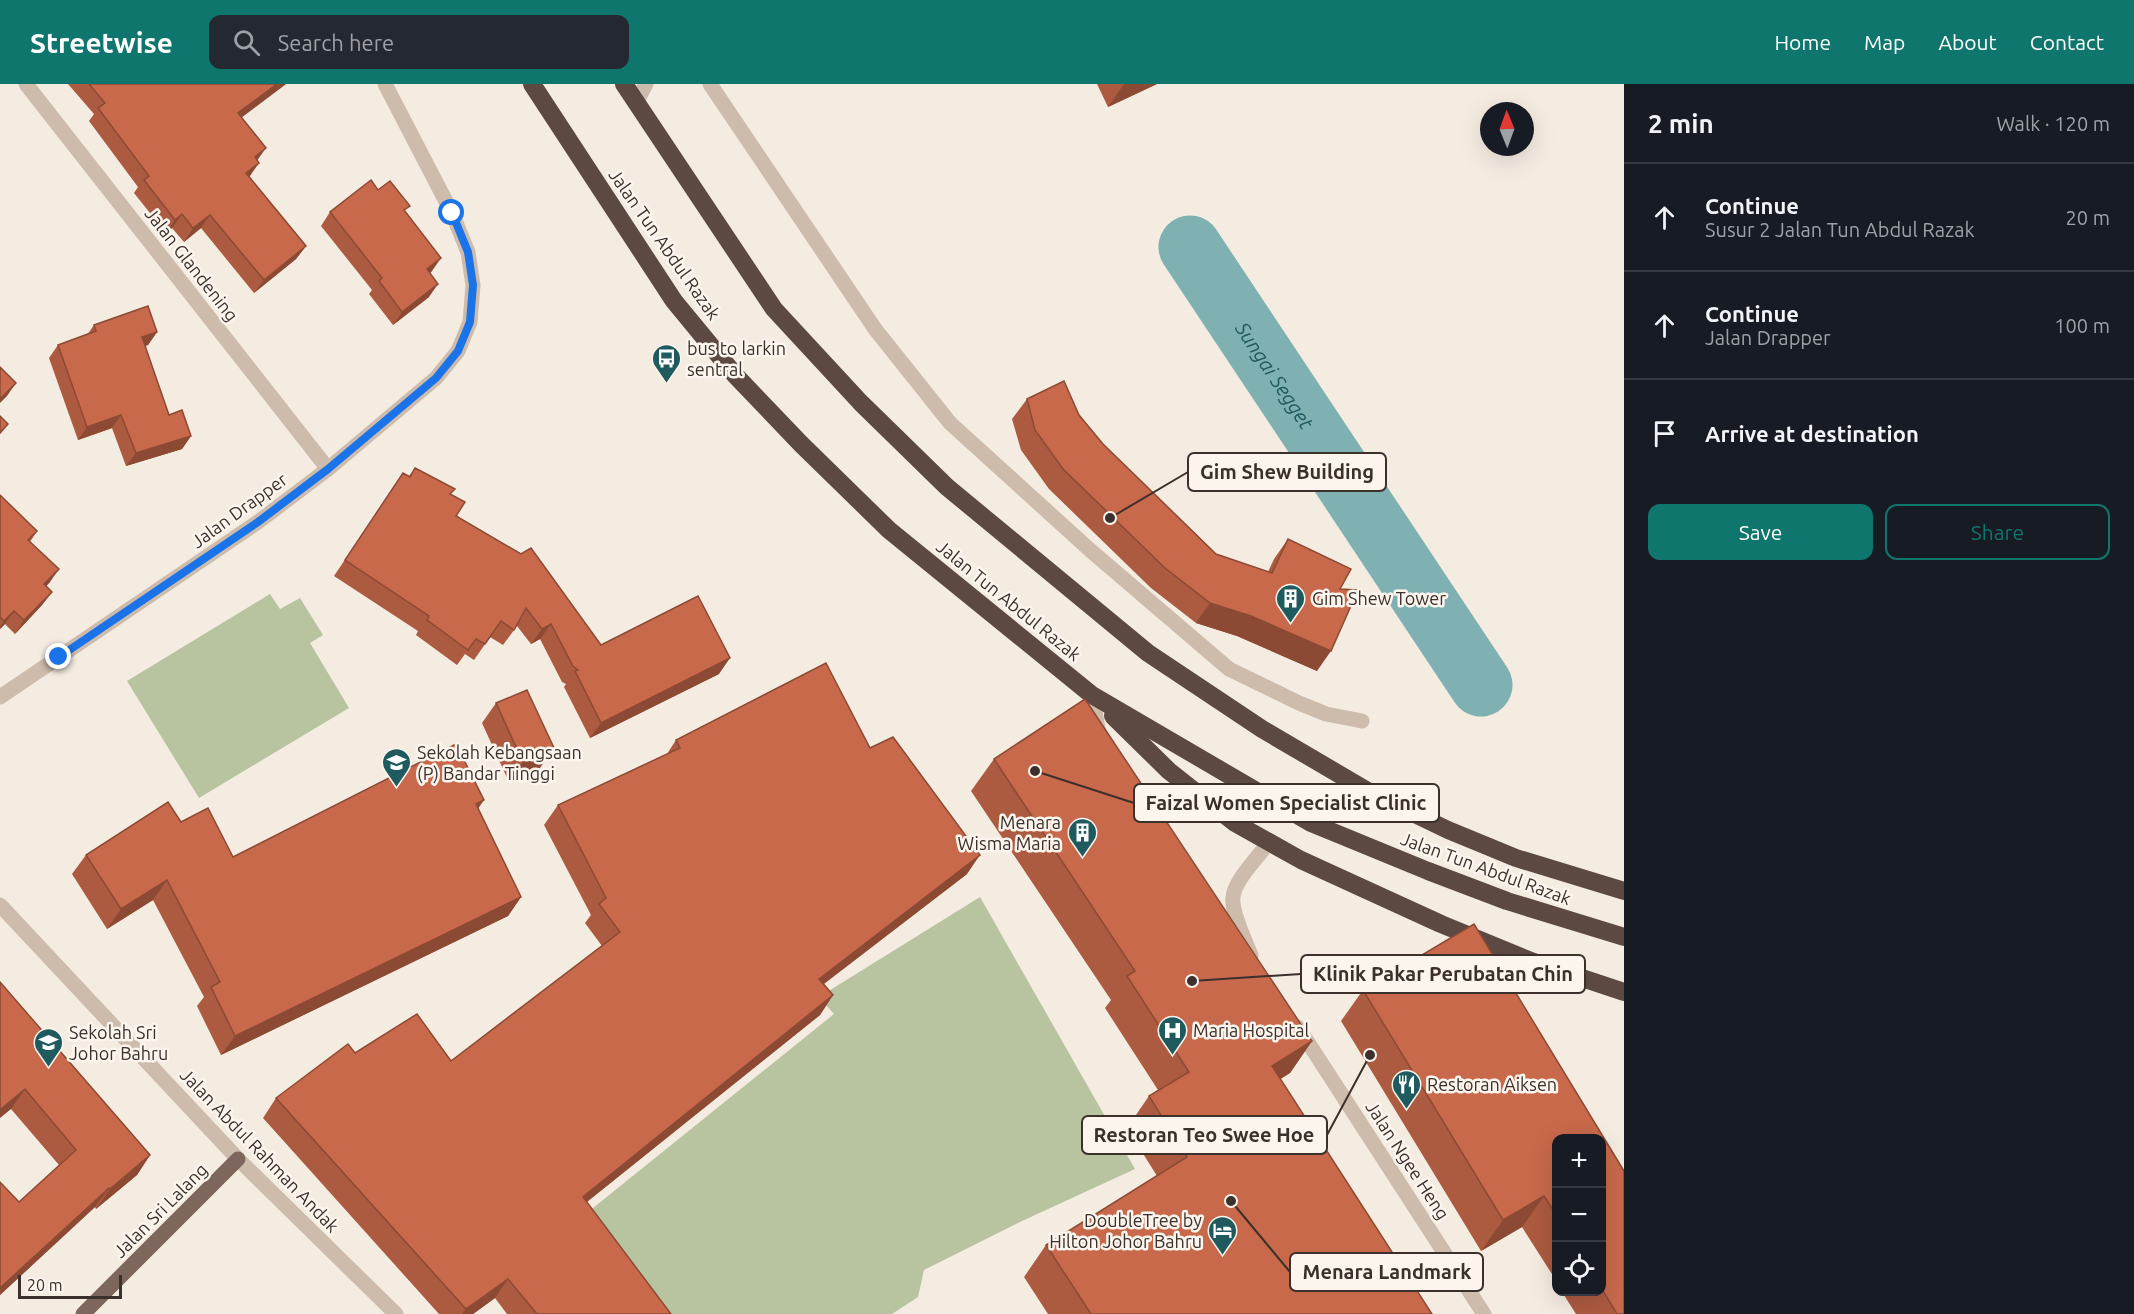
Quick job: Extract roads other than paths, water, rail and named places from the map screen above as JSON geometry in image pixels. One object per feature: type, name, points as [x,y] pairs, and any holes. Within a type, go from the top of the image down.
[{"type":"highway","name":"Jalan Tun Abdul Razak","points":[[532,84],[674,301],[735,375],[801,444],[889,530],[1092,695],[1311,823],[1507,901],[1624,937]]},
{"type":"highway","name":"Jalan Tun Abdul Razak","points":[[624,84],[774,309],[861,403],[946,487],[1148,653],[1262,729],[1371,793],[1448,830],[1516,858],[1624,891]]},
{"type":"highway","points":[[1092,695],[1169,771],[1235,824],[1301,860],[1440,924],[1532,961],[1624,992]]},
{"type":"main road","name":"Jalan Sri Lalang","points":[[83,1314],[238,1159]]},
{"type":"street","name":"Jalan Glandening","points":[[26,84],[328,469]]},
{"type":"street","name":"Jalan Drapper","points":[[0,697],[258,522],[328,469],[436,378],[458,351],[470,322],[473,285],[468,252],[452,213],[384,84]]},
{"type":"street","points":[[636,103],[646,84]]},
{"type":"street","points":[[710,84],[875,329],[950,423],[1090,550],[1229,669],[1326,714],[1362,721]]},
{"type":"street","points":[[1092,695],[1102,748]]},
{"type":"street","points":[[1225,934],[1254,960],[1234,910],[1232,898],[1235,888],[1269,842]]},
{"type":"street","name":"Jalan Abdul Rahman Andak","points":[[0,905],[238,1159],[396,1314]]},
{"type":"street","name":"Jalan Ngee Heng","points":[[1289,1013],[1484,1314]]},
{"type":"waterway","name":"Sungai Segget","points":[[1190,247],[1481,685]]},
{"type":"place","name":"bus to larkin sentral","points":[[666,384]]},
{"type":"place","name":"Gim Shew Building","points":[[1110,518]]},
{"type":"place","name":"Gim Shew Tower","points":[[1291,624]]},
{"type":"place","name":"Faizal Women Specialist Clinic","points":[[1035,771]]},
{"type":"place","name":"Sekolah Kebangsaan (P) Bandar Tinggi","points":[[396,788]]},
{"type":"place","name":"Menara Wisma Maria","points":[[1082,858]]},
{"type":"place","name":"Klinik Pakar Perubatan Chin","points":[[1192,981]]},
{"type":"place","name":"Restoran Teo Swee Hoe","points":[[1370,1055]]},
{"type":"place","name":"Maria Hospital","points":[[1172,1056]]},
{"type":"place","name":"Sekolah Sri Johor Bahru","points":[[48,1068]]},
{"type":"place","name":"Restoran Aiksen","points":[[1406,1110]]},
{"type":"place","name":"Menara Landmark","points":[[1231,1201]]},
{"type":"place","name":"DoubleTree by Hilton Johor Bahru","points":[[1223,1256]]}]
